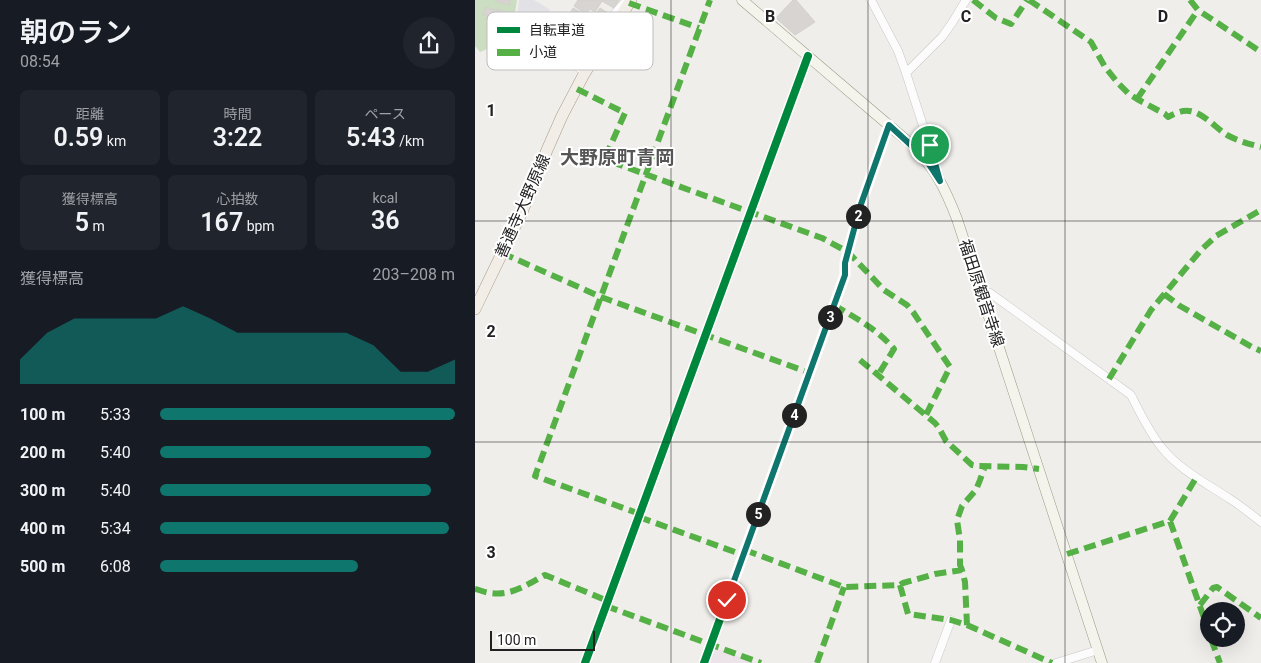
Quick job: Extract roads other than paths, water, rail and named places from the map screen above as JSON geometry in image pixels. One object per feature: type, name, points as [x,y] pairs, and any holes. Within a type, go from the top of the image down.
[{"type":"main road","name":"善通寺大野原線","points":[[623,12],[631,0]]},
{"type":"main road","name":"福田原観音寺線","points":[[742,0],[889,125],[925,158],[940,181],[957,219],[1102,663]]},
{"type":"main road","name":"善通寺大野原線","points":[[475,310],[522,212],[547,150],[587,70]]},
{"type":"street","points":[[616,12],[628,0]]},
{"type":"street","points":[[871,0],[898,51],[940,181]]},
{"type":"street","points":[[906,73],[942,37],[966,0]]},
{"type":"street","points":[[585,663],[808,56]]},
{"type":"street","points":[[584,70],[584,74]]},
{"type":"street","points":[[704,663],[845,275],[845,263],[860,207],[889,125]]},
{"type":"street","points":[[980,289],[990,293],[1131,395],[1156,440],[1174,461],[1196,478],[1230,498],[1261,522]]},
{"type":"street","points":[[935,663],[951,620]]},
{"type":"street","points":[[1056,663],[1098,650]]},
{"type":"lane","points":[[578,70],[584,74]]},
{"type":"district","name":"大野原町青岡","points":[[617,157]]}]
